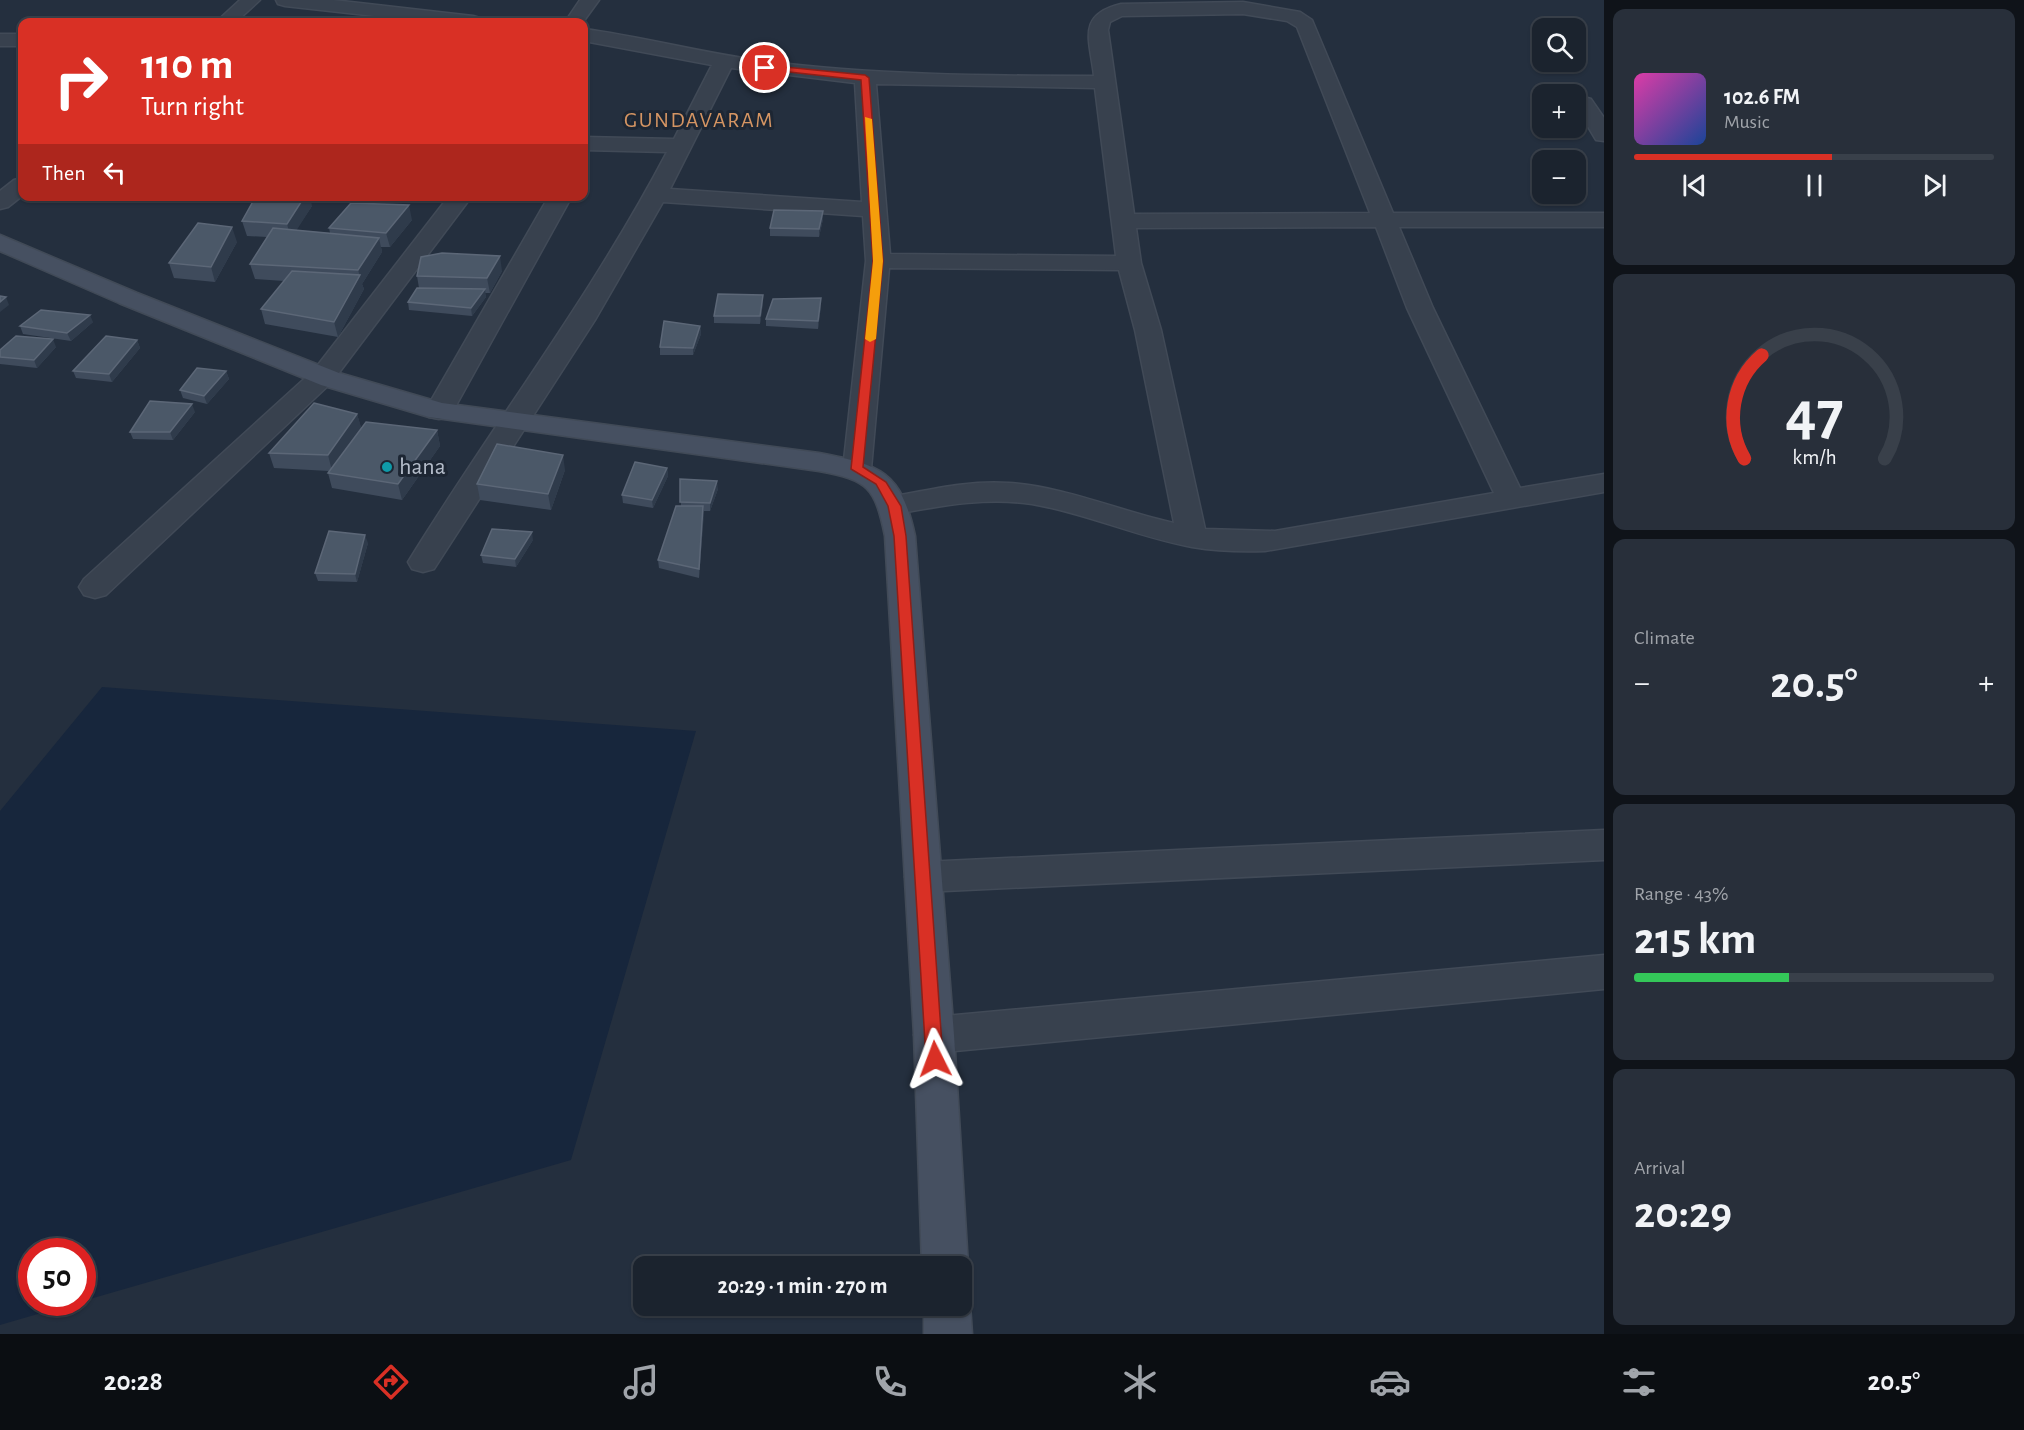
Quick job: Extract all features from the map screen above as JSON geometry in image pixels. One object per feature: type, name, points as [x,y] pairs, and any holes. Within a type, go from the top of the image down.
[{"type":"main road","points":[[0,242],[128,298],[323,376],[439,411],[856,469],[880,482],[894,506],[900,536],[934,1035],[945,1256]]},
{"type":"main road","points":[[947,1316],[948,1334]]},
{"type":"street","points":[[230,18],[251,0]]},
{"type":"street","points":[[285,0],[397,7],[453,18]]},
{"type":"street","points":[[577,18],[590,0]]},
{"type":"street","points":[[1192,537],[1148,330],[1130,263],[1105,82],[1098,30],[1100,21],[1104,15],[1121,10],[1243,8],[1293,15],[1305,24],[1420,308],[1511,499]]},
{"type":"street","points":[[588,36],[724,62],[865,78],[966,82],[1105,82]]},
{"type":"street","points":[[0,40],[18,40]]},
{"type":"street","points":[[423,562],[582,320],[656,195],[724,62]]},
{"type":"street","points":[[856,469],[878,261],[865,78]]},
{"type":"street","points":[[1586,106],[1604,135]]},
{"type":"street","points":[[588,148],[681,146]]},
{"type":"street","points":[[0,202],[18,188]]},
{"type":"street","points":[[656,195],[875,210]]},
{"type":"street","points":[[94,587],[323,376],[457,201]]},
{"type":"street","points":[[439,411],[558,201]]},
{"type":"street","points":[[1124,221],[1604,220]]},
{"type":"street","points":[[878,261],[1130,263]]},
{"type":"street","points":[[894,506],[962,493],[1007,492],[1042,497],[1192,537],[1236,542],[1275,541],[1604,483]]},
{"type":"street","points":[[924,877],[1604,845]]},
{"type":"street","points":[[934,1035],[1604,972]]},
{"type":"water","points":[[102,687],[696,731],[571,1160],[96,1297],[96,1238],[18,1238],[18,1316],[31,1316],[0,1325],[0,811]]},
{"type":"building","points":[[253,201],[302,201],[287,224],[242,221]]},
{"type":"building","points":[[351,203],[409,205],[386,233],[329,228]]},
{"type":"building","points":[[774,210],[823,211],[819,229],[770,228]]},
{"type":"building","points":[[198,223],[232,227],[211,267],[169,263]]},
{"type":"building","points":[[273,228],[379,238],[358,270],[250,264]]},
{"type":"building","points":[[442,253],[500,256],[487,278],[417,276],[421,257]]},
{"type":"building","points":[[292,271],[360,275],[334,322],[261,309]]},
{"type":"building","points":[[417,288],[485,289],[471,308],[408,302]]},
{"type":"building","points":[[718,294],[763,295],[760,316],[714,316]]},
{"type":"building","points":[[821,298],[818,321],[766,319],[773,299]]},
{"type":"building","points":[[41,310],[90,315],[67,333],[20,326]]},
{"type":"building","points":[[664,321],[700,326],[693,348],[660,347]]},
{"type":"building","points":[[16,336],[53,339],[34,360],[0,357],[0,350]]},
{"type":"building","points":[[106,336],[137,340],[109,374],[73,371]]},
{"type":"building","points":[[197,368],[226,371],[204,396],[180,390]]},
{"type":"building","points":[[150,401],[192,404],[170,432],[130,432]]},
{"type":"building","points":[[314,403],[357,414],[328,455],[269,453]]},
{"type":"building","points":[[366,422],[437,430],[398,484],[328,473]]},
{"type":"building","points":[[497,444],[563,455],[548,494],[477,484]]},
{"type":"building","points":[[635,462],[667,468],[652,500],[622,495]]},
{"type":"building","points":[[680,479],[717,481],[710,503],[680,502]]},
{"type":"building","points":[[676,506],[703,506],[699,569],[658,560]]},
{"type":"building","points":[[492,529],[532,532],[515,559],[481,555]]},
{"type":"building","points":[[329,531],[365,535],[355,574],[315,573]]},
{"type":"slow traffic","points":[[868,119],[878,261],[870,339]]},
{"type":"place","name":"hana","points":[[387,467]]},
{"type":"district","name":"GUNDAVARAM","points":[[699,120]]},
{"type":"route","points":[[765,68],[865,78],[878,261],[856,469],[880,482],[894,506],[900,536],[935,1059]]}]
